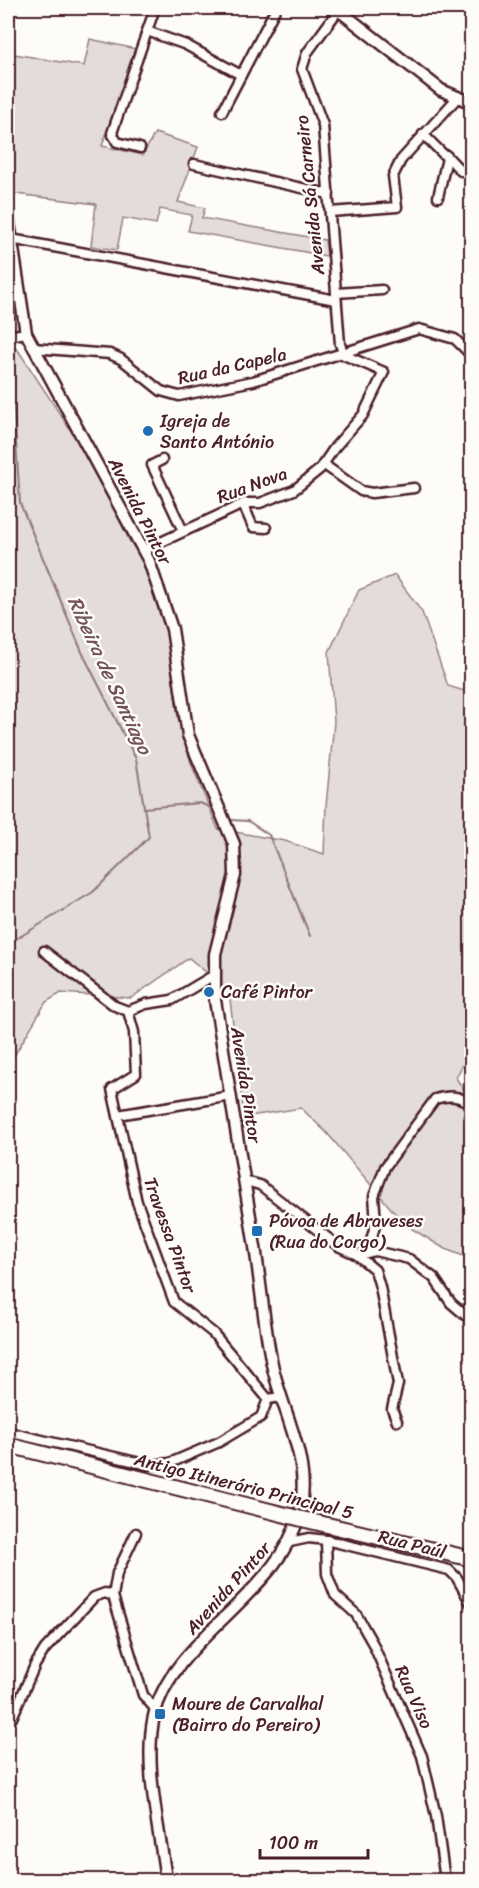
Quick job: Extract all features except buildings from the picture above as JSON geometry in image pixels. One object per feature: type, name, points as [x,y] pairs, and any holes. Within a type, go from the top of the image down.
[{"type":"highway","name":"Antigo Itinerário Principal 5","points":[[8,1445],[471,1559]]},
{"type":"street","points":[[140,148],[117,142],[112,133],[155,8]]},
{"type":"street","points":[[222,112],[276,8]]},
{"type":"street","points":[[338,8],[441,90],[471,103]]},
{"type":"street","name":"Avenida Sá Carneiro","points":[[338,8],[308,53],[303,69],[323,125],[340,344],[344,355]]},
{"type":"street","points":[[147,31],[186,45],[241,75]]},
{"type":"street","points":[[330,212],[397,207],[393,176],[401,160],[457,98]]},
{"type":"street","points":[[423,134],[461,171]]},
{"type":"street","points":[[438,197],[446,155]]},
{"type":"street","points":[[194,164],[328,194]]},
{"type":"street","name":"Avenida Pintor","points":[[8,216],[26,333],[144,550],[172,629],[188,735],[234,844],[235,875],[217,943],[214,975],[215,1000],[272,1364],[300,1460],[303,1489],[301,1507],[290,1542],[273,1566],[176,1670],[156,1710],[150,1761],[166,1881]]},
{"type":"street","points":[[11,239],[336,296],[382,290]]},
{"type":"street","name":"Rua da Capela","points":[[33,348],[110,354],[121,359],[161,391],[179,396],[253,381],[344,355],[419,329],[454,339],[471,356]]},
{"type":"street","points":[[8,336],[26,333]]},
{"type":"street","name":"Rua Nova","points":[[144,550],[243,504],[260,503],[294,490],[323,464],[363,415],[384,372],[344,355]]},
{"type":"street","points":[[162,460],[152,465],[183,531]]},
{"type":"street","points":[[323,464],[361,490],[372,493],[414,488]]},
{"type":"street","points":[[243,504],[253,527],[266,528]]},
{"type":"street","points":[[44,951],[115,1006],[128,1011],[146,1004],[172,1000],[214,975]]},
{"type":"street","name":"Travessa Pintor","points":[[128,1011],[134,1032],[136,1074],[112,1089],[137,1202],[174,1302],[213,1333],[268,1399]]},
{"type":"street","points":[[368,1253],[376,1223],[374,1196],[385,1167],[397,1147],[419,1123],[435,1098],[448,1095],[463,1098],[471,1105]]},
{"type":"street","points":[[118,1115],[231,1096]]},
{"type":"street","points":[[245,1181],[260,1185],[338,1246],[357,1255],[375,1270],[398,1384],[392,1409],[397,1421]]},
{"type":"street","points":[[357,1255],[375,1251],[409,1259],[434,1278],[451,1303],[471,1321]]},
{"type":"street","points":[[8,1432],[149,1465],[170,1463],[219,1442],[261,1417],[268,1399],[281,1397]]},
{"type":"street","points":[[136,1533],[117,1573],[113,1596],[144,1695],[156,1710]]},
{"type":"street","name":"Rua Paúl","points":[[290,1542],[309,1538],[326,1540],[448,1570],[457,1578],[471,1605]]},
{"type":"street","name":"Rua Viso","points":[[326,1540],[327,1574],[335,1595],[356,1614],[373,1644],[422,1756],[436,1816],[445,1881]]},
{"type":"street","points":[[8,1723],[45,1649],[94,1597],[105,1593],[113,1596]]},
{"type":"shaded area","points":[[90,39],[136,49],[102,146],[143,155],[155,133],[198,147],[178,202],[205,208],[202,218],[325,240],[327,256],[188,231],[192,215],[160,209],[156,224],[123,218],[117,250],[91,246],[96,204],[8,193],[8,53],[84,66]]},
{"type":"shaded area","points":[[8,342],[18,350],[96,469],[129,540],[142,558],[167,633],[178,718],[191,763],[218,829],[285,841],[324,854],[334,722],[329,652],[359,590],[395,575],[422,612],[448,686],[471,693],[472,1046],[456,1078],[471,1100],[471,1259],[445,1249],[404,1224],[327,1133],[301,1108],[244,1117],[229,991],[189,958],[131,998],[61,993],[46,1002],[8,1066]]},
{"type":"waterway","name":"Ribeira de Santiago","points":[[8,389],[14,410],[20,503],[82,652],[136,759],[149,837],[93,892],[8,944]]},
{"type":"waterway","points":[[144,808],[200,803],[214,809]]},
{"type":"waterway","points":[[231,820],[248,821],[269,835],[310,936]]},
{"type":"place","name":"Igreja de Santo António","points":[[148,431]]},
{"type":"place","name":"Café Pintor","points":[[209,992]]},
{"type":"place","name":"Póvoa de Abraveses (Rua do Corgo)","points":[[257,1231]]},
{"type":"place","name":"Moure de Carvalhal (Bairro do Pereiro)","points":[[160,1714]]}]
